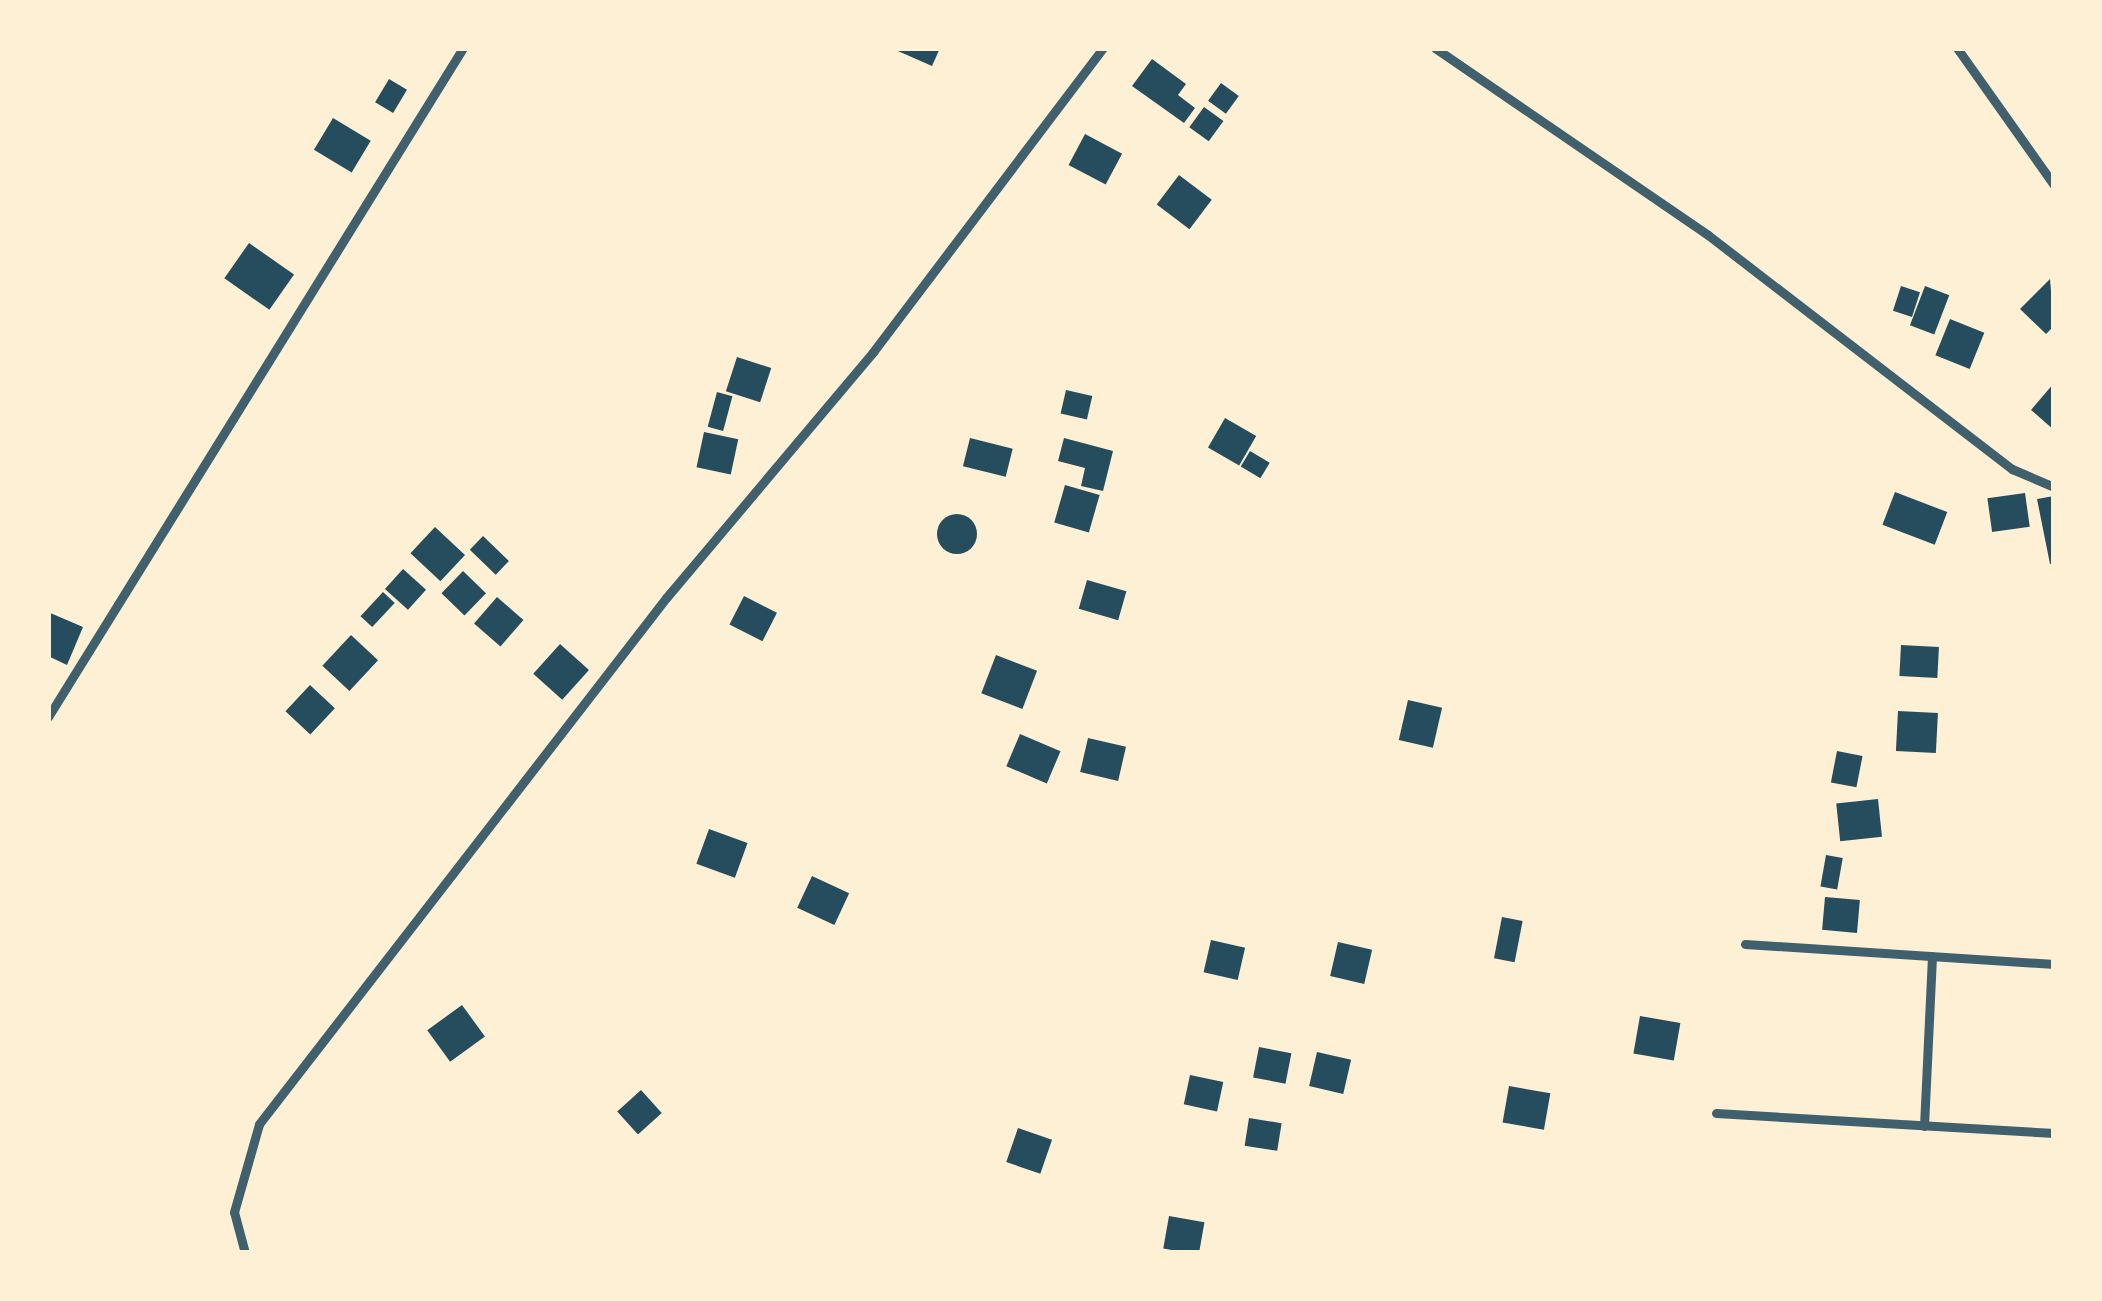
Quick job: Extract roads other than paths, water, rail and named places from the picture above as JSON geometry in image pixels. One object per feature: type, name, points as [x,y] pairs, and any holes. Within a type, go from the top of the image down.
[{"type":"street","points":[[48,717],[463,48]]},
{"type":"street","points":[[245,1253],[234,1212],[259,1124],[667,598],[873,352],[1102,48]]},
{"type":"street","points":[[1435,48],[1708,235],[2012,469],[2054,487]]},
{"type":"street","points":[[1957,48],[2054,185]]},
{"type":"street","points":[[1745,944],[2054,964]]},
{"type":"street","points":[[1924,1126],[1932,956]]},
{"type":"street","points":[[1716,1114],[2054,1133]]}]
